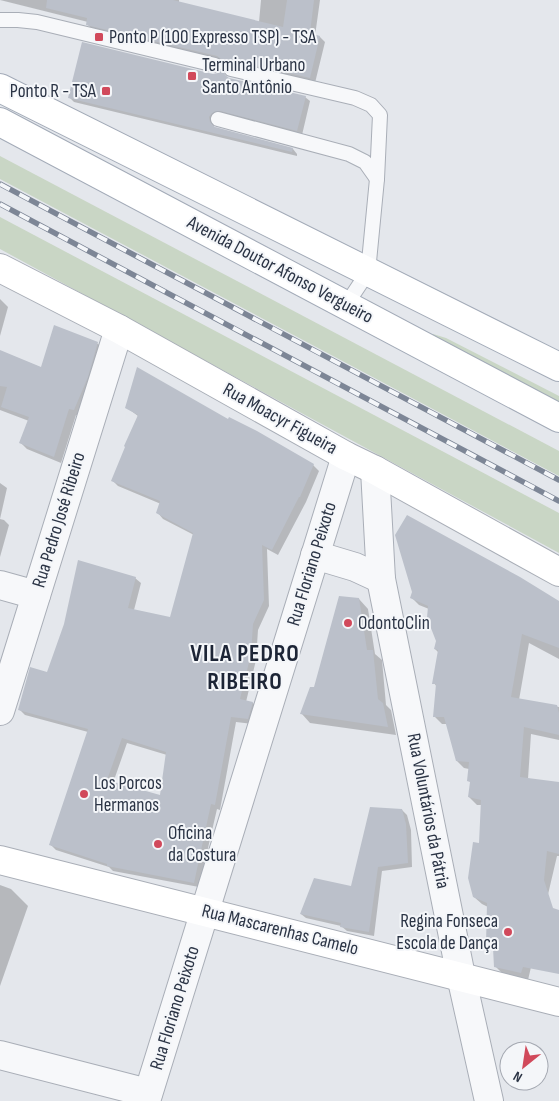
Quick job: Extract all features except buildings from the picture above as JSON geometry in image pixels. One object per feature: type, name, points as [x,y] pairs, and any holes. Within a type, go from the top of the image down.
[{"type":"main road","name":"Avenida Doutor Afonso Vergueiro","points":[[0,88],[559,367]]},
{"type":"main road","name":"Avenida Doutor Afonso Vergueiro","points":[[0,122],[559,418]]},
{"type":"main road","name":"Rua Moacyr Figueira","points":[[0,268],[119,329],[559,572]]},
{"type":"main road","name":"Rua Mascarenhas Camelo","points":[[0,860],[559,1002]]},
{"type":"street","name":"Rua Pedro José Ribeiro","points":[[0,711],[119,329]]},
{"type":"street","name":"Rua Floriano Peixoto","points":[[147,1097],[346,456]]},
{"type":"street","name":"Rua Voluntários da Pátria","points":[[375,470],[381,579],[461,976],[489,1101]]},
{"type":"street","points":[[315,555],[355,567],[381,579]]},
{"type":"street","points":[[0,585],[36,595]]},
{"type":"street","points":[[0,1055],[147,1097]]},
{"type":"lane","points":[[0,20],[37,22],[215,65]]},
{"type":"lane","points":[[231,69],[355,98],[371,105],[380,115],[377,179],[368,272],[346,305]]},
{"type":"lane","points":[[218,119],[349,154],[365,162],[377,179]]},
{"type":"green space","points":[[0,156],[559,451],[559,476],[0,179]]},
{"type":"green space","points":[[0,217],[559,513],[559,553],[0,249]]},
{"type":"green space","points":[[433,334],[446,338],[559,396],[559,406],[431,339]]},
{"type":"railway","points":[[0,184],[559,480]]},
{"type":"railway","points":[[0,204],[559,501]]},
{"type":"place","name":"Ponto P (100 Expresso TSP) - TSA","points":[[99,37]]},
{"type":"place","name":"Terminal Urbano Santo Antônio","points":[[192,76]]},
{"type":"place","name":"Ponto R - TSA","points":[[106,91]]},
{"type":"place","name":"OdontoClin","points":[[348,623]]},
{"type":"place","name":"Los Porcos Hermanos","points":[[84,794]]},
{"type":"place","name":"Oficina da Costura","points":[[158,844]]},
{"type":"place","name":"Regina Fonseca Escola de Dança","points":[[508,932]]},
{"type":"district","name":"VILA PEDRO RIBEIRO","points":[[245,667]]}]
